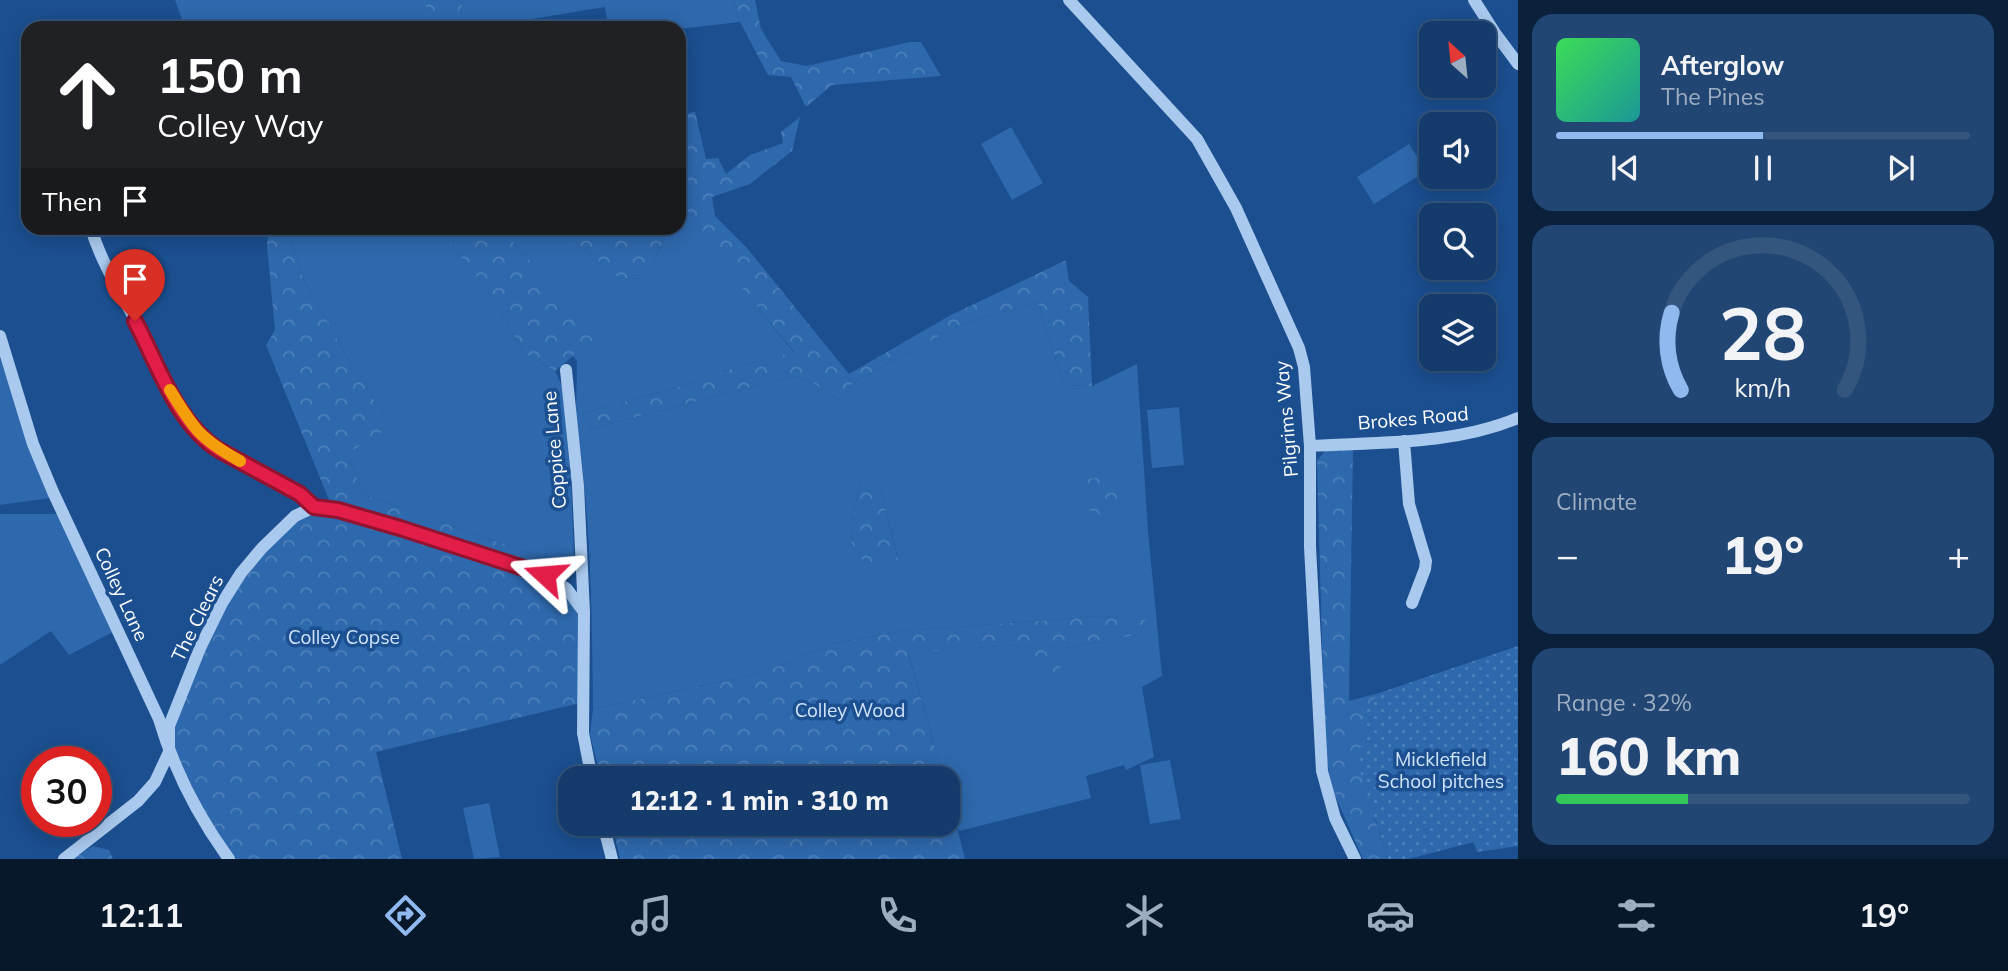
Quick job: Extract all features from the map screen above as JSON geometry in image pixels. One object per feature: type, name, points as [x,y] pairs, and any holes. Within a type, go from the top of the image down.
[{"type":"street","name":"Pilgrims Way","points":[[1069,0],[1197,139],[1236,208],[1299,348],[1304,367],[1310,446],[1310,547],[1322,771],[1335,818],[1355,859]]},
{"type":"street","points":[[1474,0],[1494,33],[1518,64]]},
{"type":"street","points":[[94,235],[170,390],[196,430],[208,443],[300,494],[314,507],[338,510],[400,528],[545,575],[567,589],[584,612]]},
{"type":"street","name":"Colley Lane","points":[[0,336],[33,444],[53,492],[159,719],[169,752],[189,798],[229,859]]},
{"type":"street","name":"Coppice Lane","points":[[566,370],[578,486],[584,612],[583,733],[589,766]]},
{"type":"street","name":"Brokes Road","points":[[1310,446],[1404,441],[1475,433],[1518,418]]},
{"type":"street","points":[[1404,441],[1409,504],[1426,561],[1412,603]]},
{"type":"street","name":"The Clears","points":[[64,859],[138,801],[155,782],[169,752],[169,726],[200,648],[222,603],[241,573],[262,548],[295,516],[314,507]]},
{"type":"street","points":[[606,836],[612,859]]},
{"type":"green space","points":[[175,0],[428,0],[421,21],[182,21]]},
{"type":"green space","points":[[428,0],[463,0],[460,21],[421,21]]},
{"type":"green space","points":[[463,0],[733,0],[740,22],[686,28],[686,21],[608,21],[605,7],[531,21],[460,21]]},
{"type":"green space","points":[[733,0],[755,0],[761,29],[781,61],[807,66],[910,42],[921,42],[941,76],[832,85],[806,107],[791,77],[768,75],[740,22]]},
{"type":"green space","points":[[695,112],[706,159],[718,158],[726,174],[750,155],[783,143],[781,132],[800,117],[792,151],[750,184],[712,197],[715,216],[747,248],[849,374],[949,316],[1066,260],[1069,281],[1088,297],[1092,386],[1064,385],[1038,302],[962,324],[855,381],[839,400],[811,382],[794,376],[578,432],[576,417],[603,407],[794,352],[686,220],[686,114]]},
{"type":"green space","points":[[1011,127],[1043,183],[1012,200],[981,144]]},
{"type":"green space","points":[[1409,144],[1419,160],[1419,175],[1374,204],[1357,177]]},
{"type":"green space","points":[[686,218],[794,353],[739,366],[576,417],[577,361],[573,356],[596,336],[507,235],[568,235],[620,279],[646,278],[666,235],[686,235]]},
{"type":"green space","points":[[268,235],[289,235],[303,278],[344,352],[389,423],[381,432],[347,454],[364,495],[559,563],[554,571],[329,500],[266,345],[275,330]]},
{"type":"green space","points":[[289,235],[444,235],[496,303],[524,353],[555,371],[562,386],[571,481],[574,560],[559,563],[364,495],[347,454],[389,423],[344,352],[303,278]]},
{"type":"green space","points":[[444,235],[507,235],[597,336],[555,371],[524,353],[496,303]]},
{"type":"green space","points":[[568,235],[666,235],[646,278],[620,279]]},
{"type":"green space","points":[[1038,302],[1064,385],[1092,386],[1137,364],[1148,531],[1162,676],[1142,687],[1154,757],[1126,770],[1124,765],[1086,776],[1091,798],[960,831],[960,766],[940,766],[908,652],[1017,645],[1042,680],[1065,648],[1140,634],[1145,620],[1101,616],[902,631],[832,644],[761,673],[593,709],[588,536],[578,432],[794,376],[811,382],[839,400],[855,381],[962,324]],"holes":[[[860,483],[879,483],[898,558],[851,549],[854,511]]]},
{"type":"green space","points":[[0,358],[50,498],[0,505]]},
{"type":"green space","points":[[1179,407],[1184,465],[1152,468],[1147,410]]},
{"type":"green space","points":[[1353,448],[1349,701],[1379,693],[1362,717],[1367,739],[1375,819],[1388,859],[1363,859],[1333,791],[1325,752],[1317,460],[1327,449]]},
{"type":"green space","points":[[1118,476],[1123,510],[1098,520],[1085,503],[1085,479]]},
{"type":"green space","points":[[860,483],[879,483],[898,559],[873,569],[851,549],[854,511]]},
{"type":"green space","name":"Colley Copse","points":[[314,507],[546,575],[584,612],[584,702],[376,752],[402,859],[229,859],[189,798],[169,726],[241,573]]},
{"type":"green space","points":[[0,514],[58,514],[113,632],[69,655],[51,631],[0,665]]},
{"type":"green space","name":"Colley Wood","points":[[1102,616],[1146,620],[1141,634],[1065,648],[1055,686],[1042,681],[1017,645],[908,653],[940,766],[598,766],[590,734],[593,709],[761,673],[832,644],[902,631]]},
{"type":"green space","name":"Micklefield School pitches","points":[[1518,646],[1518,846],[1477,852],[1474,842],[1408,859],[1388,859],[1355,755],[1367,739],[1361,717],[1379,693]]},
{"type":"green space","points":[[1170,760],[1181,819],[1150,824],[1140,765]]},
{"type":"green space","points":[[489,803],[500,857],[474,859],[463,808]]},
{"type":"green space","points":[[615,836],[959,836],[965,859],[620,859]]},
{"type":"green space","points":[[93,846],[109,850],[113,859],[72,859]]},
{"type":"slow traffic","points":[[170,390],[186,417],[208,443],[240,461]]},
{"type":"route","points":[[135,321],[186,417],[208,443],[219,450],[300,494],[314,507],[338,510],[400,528],[545,575]]}]
